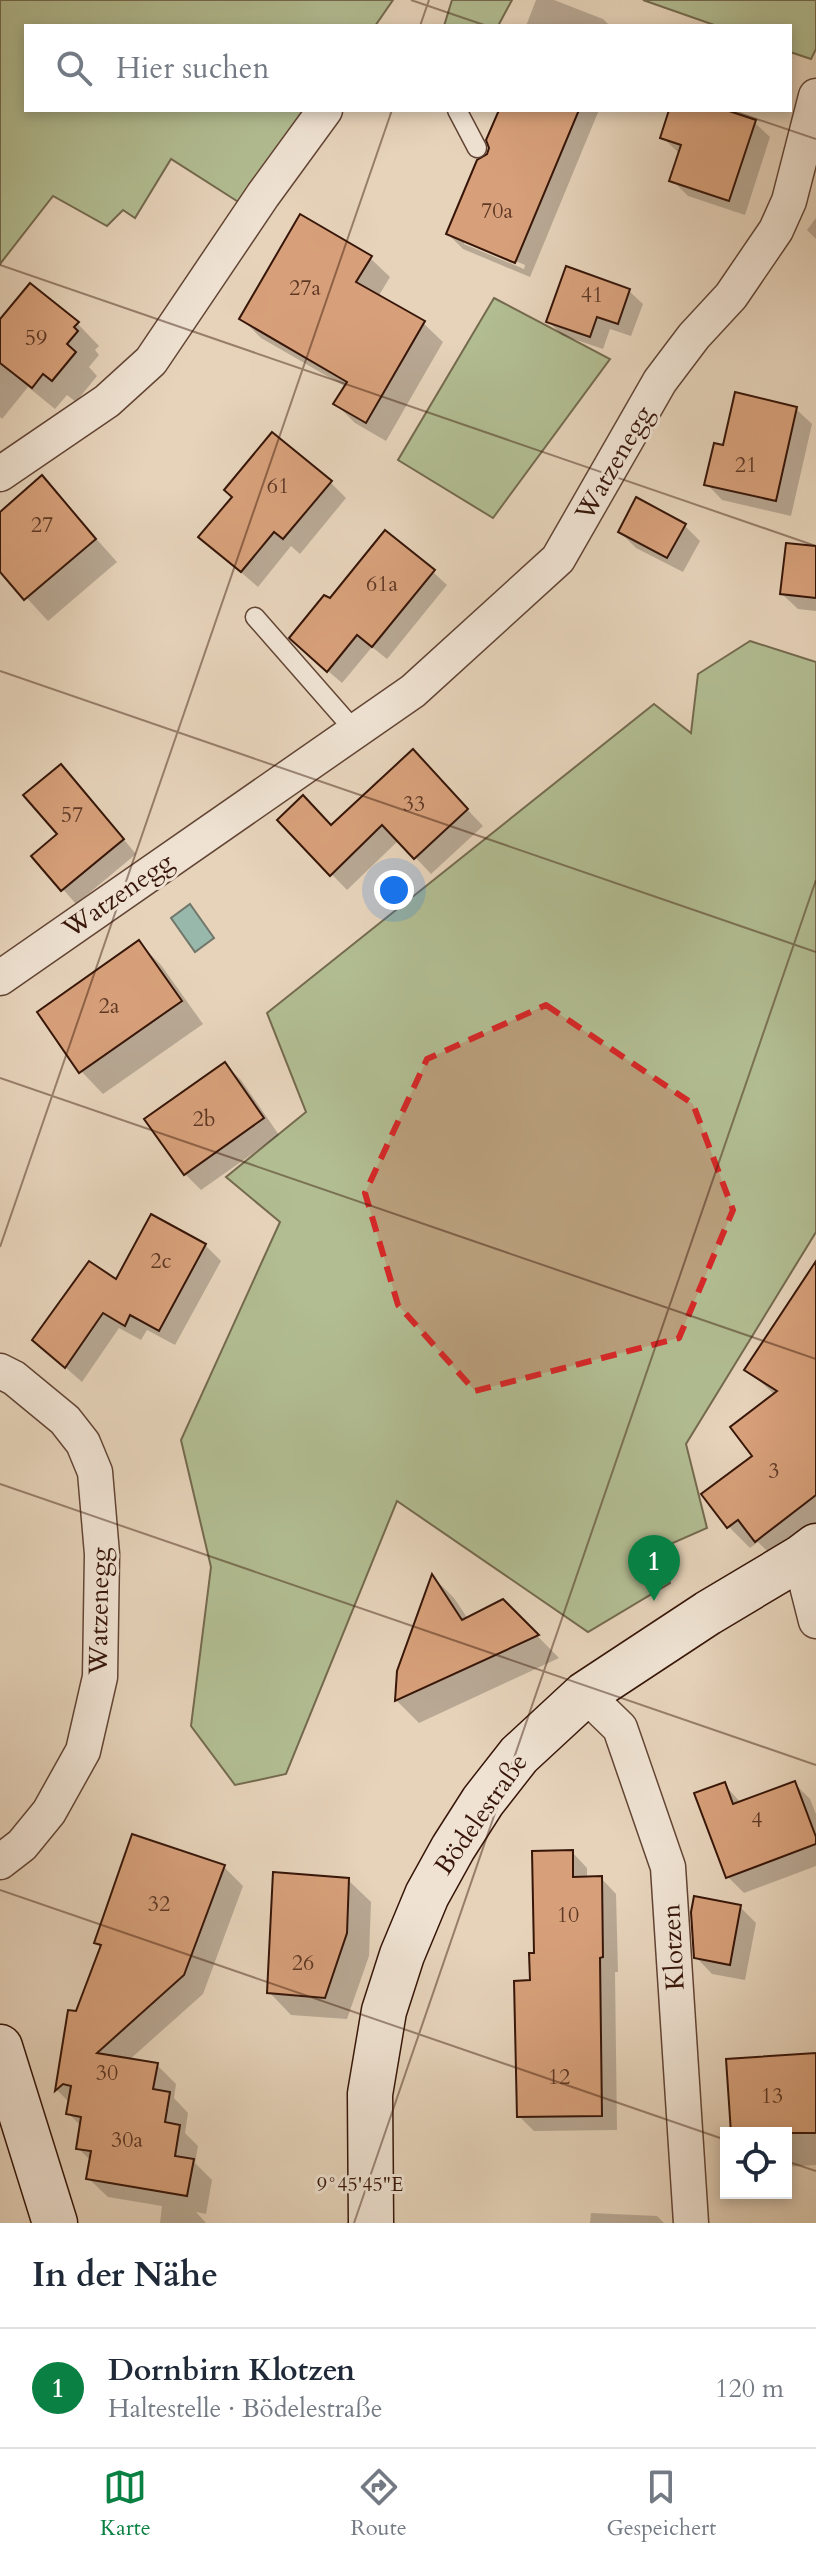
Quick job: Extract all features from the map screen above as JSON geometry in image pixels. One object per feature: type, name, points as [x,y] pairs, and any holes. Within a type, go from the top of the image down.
[{"type":"main road","name":"Bödelestraße","points":[[371,2223],[370,2094],[384,2011],[402,1955],[427,1895],[483,1801],[519,1755],[585,1694],[808,1552]]},
{"type":"main road","points":[[0,2047],[55,2223]]},
{"type":"street","name":"Watzenegg","points":[[0,978],[413,691],[558,559],[660,381],[694,336],[731,296],[776,230],[811,136],[816,96]]},
{"type":"street","points":[[0,474],[107,401],[151,361],[263,195],[324,112]]},
{"type":"street","name":"Watzenegg","points":[[0,1371],[14,1378],[65,1420],[83,1443],[95,1472],[102,1554],[100,1677],[83,1751],[49,1812],[22,1845],[0,1862]]},
{"type":"street","points":[[808,1552],[816,1621]]},
{"type":"street","name":"Klotzen","points":[[585,1694],[620,1728],[668,1867],[691,2223]]},
{"type":"lane","points":[[458,112],[477,148]]},
{"type":"lane","points":[[255,617],[355,731]]},
{"type":"highlighted area","points":[[546,1005],[693,1104],[733,1210],[679,1338],[475,1391],[398,1305],[365,1193],[427,1059]]},
{"type":"shaded area","points":[[0,0],[393,0],[376,24],[24,24],[24,112],[309,112],[240,203],[171,159],[135,218],[123,210],[107,226],[53,196],[0,264]]},
{"type":"shaded area","points":[[452,0],[512,0],[499,24],[445,24]]},
{"type":"shaded area","points":[[643,0],[816,0],[816,49],[811,59],[792,53],[792,24],[711,24]]},
{"type":"shaded area","points":[[494,298],[610,359],[493,518],[398,460]]},
{"type":"shaded area","points":[[750,641],[816,662],[816,1232],[686,1444],[707,1528],[659,1549],[670,1583],[588,1632],[397,1501],[286,1774],[235,1785],[191,1726],[211,1567],[181,1440],[280,1222],[226,1177],[306,1112],[267,1013],[654,704],[691,733],[698,674]]},
{"type":"shaded area","points":[[190,904],[214,938],[195,952],[171,918]]},
{"type":"building","points":[[498,112],[578,112],[515,263],[446,234],[477,160],[487,154],[489,148],[486,140]]},
{"type":"building","points":[[668,112],[732,112],[756,120],[729,201],[669,181],[681,145],[660,138]]},
{"type":"building","points":[[300,214],[372,256],[356,282],[425,321],[366,423],[333,404],[347,382],[239,319]]},
{"type":"building","points":[[566,266],[630,289],[618,324],[597,317],[590,337],[546,322]]},
{"type":"building","points":[[30,283],[79,322],[74,327],[78,331],[67,344],[76,352],[52,381],[43,374],[32,388],[0,363],[0,319]]},
{"type":"building","points":[[735,392],[797,407],[776,501],[704,485],[714,443],[723,445]]},
{"type":"building","points":[[272,432],[332,481],[283,539],[274,532],[241,572],[198,537],[232,497],[224,490]]},
{"type":"building","points":[[42,475],[96,539],[24,600],[0,572],[0,512]]},
{"type":"building","points":[[636,497],[686,524],[667,558],[618,532]]},
{"type":"building","points":[[385,530],[435,570],[372,647],[357,635],[327,672],[289,638],[324,595],[330,598]]},
{"type":"building","points":[[786,543],[816,546],[816,598],[780,594]]},
{"type":"building","points":[[413,749],[468,809],[414,859],[382,825],[330,876],[277,820],[303,795],[331,825]]},
{"type":"building","points":[[61,764],[124,839],[61,891],[31,856],[57,834],[23,795]]},
{"type":"building","points":[[139,940],[182,1001],[79,1073],[37,1012]]},
{"type":"building","points":[[225,1062],[264,1118],[184,1175],[144,1119]]},
{"type":"building","points":[[151,1214],[206,1244],[159,1331],[130,1315],[125,1326],[103,1313],[65,1368],[32,1340],[89,1261],[116,1279]]},
{"type":"building","points":[[816,1261],[816,1495],[755,1542],[738,1520],[727,1528],[701,1494],[752,1456],[730,1427],[777,1391],[744,1370]]},
{"type":"building","points":[[432,1574],[462,1620],[503,1599],[539,1635],[395,1701],[397,1671]]},
{"type":"building","points":[[795,1781],[816,1844],[726,1878],[694,1793],[725,1782],[733,1804]]},
{"type":"building","points":[[132,1834],[225,1865],[184,1975],[97,2053],[158,2063],[153,2089],[170,2092],[165,2122],[180,2125],[175,2156],[194,2159],[187,2196],[86,2179],[91,2151],[76,2149],[81,2117],[66,2114],[71,2086],[63,2084],[55,2091],[68,2010],[76,2011],[101,1945],[94,1943]]},
{"type":"building","points":[[573,1850],[573,1877],[602,1876],[602,2116],[517,2117],[514,1981],[530,1980],[529,1953],[534,1953],[532,1851]]},
{"type":"building","points":[[273,1872],[349,1878],[347,1933],[325,1998],[267,1993]]},
{"type":"building","points":[[694,1896],[741,1905],[730,1965],[694,1958],[691,1912]]},
{"type":"building","points":[[816,2053],[816,2133],[792,2133],[792,2127],[731,2127],[726,2059]]},
{"type":"place","name":"Dornbirn Klotzen","points":[[654,1601]]}]
